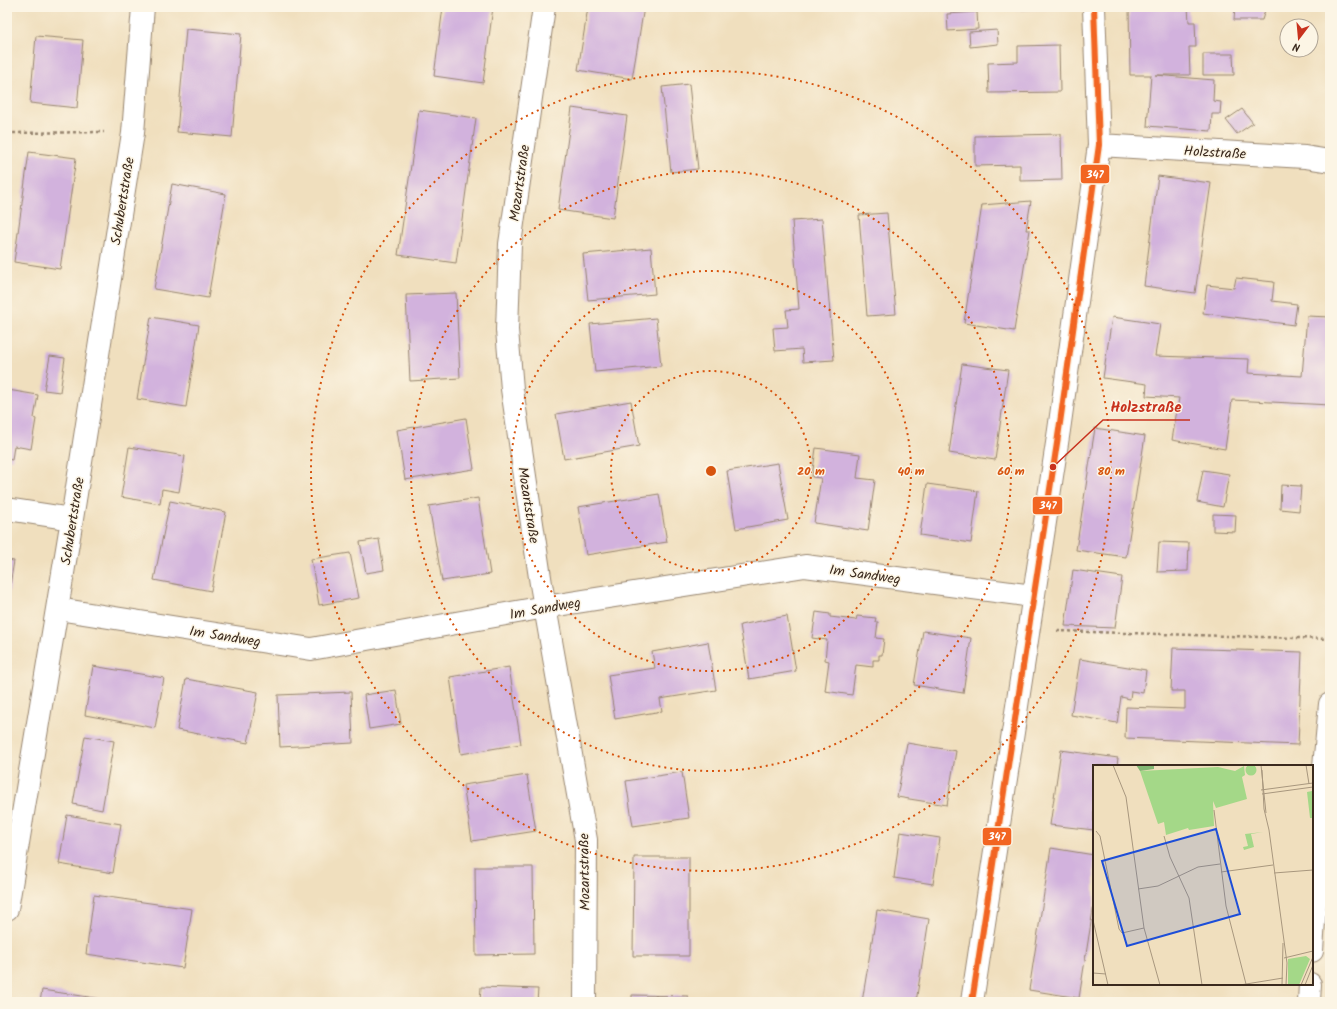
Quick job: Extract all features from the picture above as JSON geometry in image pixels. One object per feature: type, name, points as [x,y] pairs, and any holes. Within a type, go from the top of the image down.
[{"type":"street","name":"Schubertstraße","points":[[7,909],[58,609],[132,133],[142,7]]},
{"type":"street","name":"Mozartstraße","points":[[544,7],[510,244],[507,330],[512,390],[545,607],[586,840],[585,1002]]},
{"type":"street","points":[[972,1002],[1059,430],[1099,145],[1094,7]]},
{"type":"street","name":"Holzstraße","points":[[1099,145],[1305,157],[1330,161]]},
{"type":"street","points":[[7,509],[72,519]]},
{"type":"street","name":"Im Sandweg","points":[[58,609],[311,650],[545,607],[805,566],[1033,596]]},
{"type":"street","points":[[1313,935],[1323,777],[1330,704]]},
{"type":"street","points":[[1309,1002],[1310,985]]},
{"type":"path","points":[[7,133],[132,133]]},
{"type":"path","points":[[1029,627],[1064,632],[1330,639]]},
{"type":"building","points":[[443,7],[493,7],[483,83],[434,76]]},
{"type":"building","points":[[588,7],[644,7],[632,79],[578,70]]},
{"type":"building","points":[[1008,7],[1058,7],[1058,9],[1008,10]]},
{"type":"building","points":[[1129,7],[1188,7],[1189,22],[1195,22],[1196,47],[1189,47],[1190,75],[1155,75],[1214,80],[1213,101],[1221,102],[1220,114],[1212,114],[1211,131],[1147,126],[1151,75],[1130,75]]},
{"type":"building","points":[[1235,7],[1266,7],[1262,20],[1234,20]]},
{"type":"building","points":[[977,12],[978,29],[948,31],[947,14]]},
{"type":"building","points":[[186,29],[241,34],[232,137],[177,132]]},
{"type":"building","points":[[997,30],[998,44],[970,47],[969,32]]},
{"type":"building","points":[[36,36],[83,40],[77,108],[30,103]]},
{"type":"building","points":[[1059,45],[1060,92],[989,93],[988,63],[1018,62],[1018,46]]},
{"type":"building","points":[[1203,54],[1233,54],[1234,75],[1203,75]]},
{"type":"building","points":[[689,84],[698,169],[671,172],[662,87]]},
{"type":"building","points":[[572,108],[627,116],[613,218],[558,210]]},
{"type":"building","points":[[1242,109],[1253,123],[1237,134],[1226,120]]},
{"type":"building","points":[[419,110],[476,118],[456,263],[398,255]]},
{"type":"building","points":[[1061,134],[1062,180],[1020,181],[1020,165],[975,166],[975,136]]},
{"type":"building","points":[[29,152],[76,158],[60,269],[14,262]]},
{"type":"building","points":[[1158,176],[1211,183],[1195,293],[1144,286]]},
{"type":"building","points":[[172,184],[226,194],[208,298],[154,289]]},
{"type":"building","points":[[1031,201],[1026,230],[1030,230],[1014,331],[964,323],[982,205]]},
{"type":"building","points":[[887,213],[896,314],[867,316],[859,215]]},
{"type":"building","points":[[822,219],[834,360],[803,362],[802,349],[775,351],[773,328],[788,327],[786,310],[799,309],[792,221]]},
{"type":"building","points":[[651,248],[655,294],[588,300],[583,254]]},
{"type":"building","points":[[1236,278],[1274,282],[1272,301],[1297,304],[1294,325],[1203,313],[1207,285],[1234,288]]},
{"type":"building","points":[[456,293],[460,378],[410,381],[406,295]]},
{"type":"building","points":[[1307,316],[1330,317],[1330,405],[1232,400],[1225,449],[1172,440],[1179,398],[1146,396],[1147,384],[1103,378],[1112,317],[1160,324],[1155,356],[1249,359],[1248,373],[1302,376]]},
{"type":"building","points":[[151,317],[199,325],[186,407],[137,399]]},
{"type":"building","points":[[656,318],[661,366],[595,372],[590,324]]},
{"type":"building","points":[[50,356],[65,358],[60,392],[44,390]]},
{"type":"building","points":[[962,364],[1008,370],[995,460],[949,453]]},
{"type":"building","points":[[8,390],[38,395],[31,449],[14,446],[12,460],[7,459]]},
{"type":"building","points":[[631,401],[639,446],[564,459],[556,414]]},
{"type":"building","points":[[466,418],[474,469],[405,480],[397,430]]},
{"type":"building","points":[[1095,428],[1145,436],[1126,557],[1076,550]]},
{"type":"building","points":[[129,447],[185,456],[179,492],[162,489],[160,504],[121,497]]},
{"type":"building","points":[[816,448],[860,454],[857,478],[875,480],[868,531],[814,523],[821,478],[812,477]]},
{"type":"building","points":[[778,463],[788,520],[736,529],[727,471]]},
{"type":"building","points":[[1203,470],[1229,474],[1223,507],[1197,502]]},
{"type":"building","points":[[927,484],[978,491],[971,543],[920,535]]},
{"type":"building","points":[[1281,485],[1301,486],[1299,511],[1280,509]]},
{"type":"building","points":[[659,494],[667,542],[586,555],[578,507]]},
{"type":"building","points":[[478,498],[490,574],[442,581],[429,506]]},
{"type":"building","points":[[170,501],[226,512],[211,591],[154,580]]},
{"type":"building","points":[[1213,514],[1236,515],[1235,532],[1213,531]]},
{"type":"building","points":[[379,539],[384,570],[366,573],[360,542]]},
{"type":"building","points":[[1159,542],[1189,543],[1188,571],[1157,572]]},
{"type":"building","points":[[350,553],[359,598],[319,605],[311,559]]},
{"type":"building","points":[[7,560],[14,561],[8,597],[7,597]]},
{"type":"building","points":[[1073,570],[1122,577],[1115,628],[1065,626]]},
{"type":"building","points":[[816,612],[830,614],[830,617],[856,620],[857,616],[876,618],[875,622],[878,622],[876,638],[884,639],[882,655],[879,655],[879,660],[873,660],[873,667],[856,665],[852,695],[825,691],[829,661],[825,660],[827,640],[812,638]]},
{"type":"building","points":[[787,616],[796,671],[749,679],[740,625]]},
{"type":"building","points":[[923,631],[971,638],[963,693],[914,685]]},
{"type":"building","points":[[708,642],[716,690],[660,699],[662,711],[615,719],[608,675],[655,668],[652,652]]},
{"type":"building","points":[[1173,648],[1302,652],[1298,745],[1125,738],[1126,707],[1185,709],[1185,691],[1171,691]]},
{"type":"building","points":[[1080,659],[1146,670],[1143,693],[1131,691],[1130,699],[1121,697],[1117,723],[1071,715]]},
{"type":"building","points":[[93,666],[164,678],[155,728],[85,715]]},
{"type":"building","points":[[509,667],[521,744],[461,754],[450,677]]},
{"type":"building","points":[[186,679],[258,692],[248,743],[177,730]]},
{"type":"building","points":[[396,690],[401,724],[369,729],[364,695]]},
{"type":"building","points":[[351,692],[353,743],[280,747],[278,695]]},
{"type":"building","points":[[85,736],[114,741],[102,810],[73,804]]},
{"type":"building","points":[[907,743],[956,751],[947,805],[897,797]]},
{"type":"building","points":[[1061,750],[1118,758],[1117,765],[1093,765],[1093,830],[1050,825]]},
{"type":"building","points":[[682,772],[689,818],[633,826],[626,781]]},
{"type":"building","points":[[527,775],[536,831],[472,841],[463,785]]},
{"type":"building","points":[[67,815],[121,824],[113,873],[59,864]]},
{"type":"building","points":[[900,832],[940,838],[933,884],[894,878]]},
{"type":"building","points":[[1051,848],[1093,855],[1093,910],[1079,998],[1029,990]]},
{"type":"building","points":[[634,857],[689,857],[689,956],[633,956]]},
{"type":"building","points":[[475,867],[533,867],[534,954],[476,955]]},
{"type":"building","points":[[94,895],[192,909],[183,968],[86,954]]},
{"type":"building","points":[[877,910],[929,919],[916,1002],[862,1002]]},
{"type":"building","points":[[481,987],[538,989],[537,1002],[480,1002]]},
{"type":"building","points":[[42,990],[102,999],[102,1002],[40,1002]]},
{"type":"building","points":[[632,995],[688,996],[688,1002],[632,1002]]},
{"type":"transit line","name":"347","points":[[972,1002],[1059,430],[1099,145],[1094,7]]},
{"type":"place","name":"Holzstraße","points":[[1053,467]]}]
